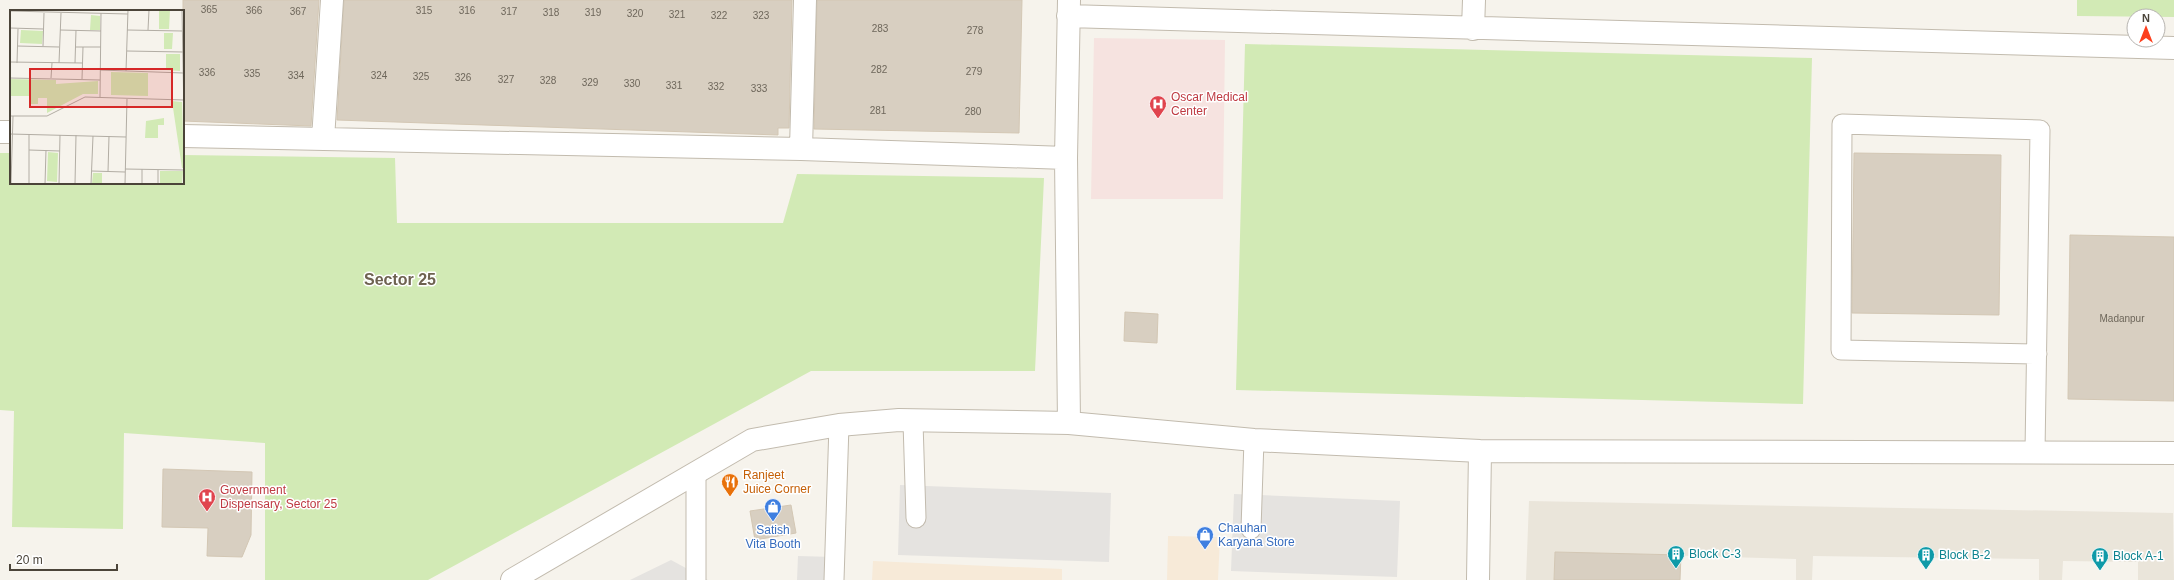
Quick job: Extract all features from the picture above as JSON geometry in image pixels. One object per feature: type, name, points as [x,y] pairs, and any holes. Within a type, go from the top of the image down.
[{"type":"street","points":[[323,139],[332,0]]},
{"type":"street","points":[[801,149],[805,0]]},
{"type":"street","points":[[1473,29],[1474,0]]},
{"type":"street","points":[[1069,423],[1066,158],[1069,8],[1473,29],[2174,48]]},
{"type":"street","points":[[184,136],[801,149],[1066,158]]},
{"type":"street","points":[[512,580],[752,440],[839,425],[899,420],[913,422],[1069,423],[1254,440],[1480,451],[2174,453]]},
{"type":"street","points":[[1478,580],[1480,451]]},
{"type":"lane","points":[[2035,452],[2037,354],[2040,130],[1842,124],[1841,350],[2037,354]]},
{"type":"lane","points":[[913,422],[916,518]]},
{"type":"lane","points":[[834,580],[839,425]]},
{"type":"lane","points":[[1251,529],[1254,440]]},
{"type":"lane","points":[[696,473],[696,580]]},
{"type":"shaded area","name":"Oscar Medical Center","points":[[1094,38],[1225,40],[1223,199],[1091,199]]},
{"type":"shaded area","points":[[900,485],[1111,493],[1109,562],[898,555]]},
{"type":"shaded area","points":[[1234,494],[1400,501],[1397,577],[1231,571]]},
{"type":"shaded area","points":[[1529,501],[2173,513],[2174,580],[2138,580],[2138,562],[2063,561],[2062,580],[2039,580],[2039,559],[1813,556],[1812,580],[1796,580],[1796,559],[1555,552],[1554,580],[1526,580]]},
{"type":"shaded area","points":[[1168,536],[1220,537],[1218,580],[1167,580]]},
{"type":"shaded area","points":[[798,556],[834,557],[833,580],[797,580]]},
{"type":"shaded area","points":[[671,560],[708,580],[630,580]]},
{"type":"shaded area","points":[[873,561],[1062,569],[1062,580],[872,580]]},
{"type":"green space","points":[[2077,0],[2174,0],[2174,17],[2166,17],[2166,8],[2126,8],[2126,17],[2077,16]]},
{"type":"green space","points":[[1245,44],[1812,58],[1803,404],[1236,390]]},
{"type":"green space","points":[[0,153],[10,153],[10,184],[184,184],[184,155],[395,158],[397,223],[783,223],[797,174],[1044,178],[1035,371],[811,371],[428,580],[265,580],[265,443],[124,433],[123,529],[12,527],[14,411],[0,410]]},
{"type":"building","points":[[183,0],[319,0],[311,126],[184,121]]},
{"type":"building","points":[[344,0],[792,0],[789,128],[778,128],[778,135],[337,120]]},
{"type":"building","points":[[817,0],[1022,0],[1019,133],[814,129]]},
{"type":"building","points":[[1854,153],[2001,155],[1999,315],[1852,313]]},
{"type":"building","points":[[2070,235],[2174,237],[2174,401],[2068,399]]},
{"type":"building","points":[[1125,312],[1158,314],[1157,343],[1124,341]]},
{"type":"building","name":"Government Dispensary, Sector 25","points":[[163,469],[252,472],[251,535],[242,557],[207,556],[208,528],[162,527]]},
{"type":"building","name":"Satish Vita Booth","points":[[791,505],[796,533],[755,540],[750,511]]},
{"type":"building","points":[[1555,552],[1681,555],[1680,580],[1554,580]]},
{"type":"place","name":"Oscar Medical Center","points":[[1158,119]]},
{"type":"place","name":"Ranjeet Juice Corner","points":[[730,497]]},
{"type":"place","name":"Government Dispensary, Sector 25","points":[[207,512]]},
{"type":"place","name":"Satish Vita Booth","points":[[773,522]]},
{"type":"place","name":"Chauhan Karyana Store","points":[[1205,550]]},
{"type":"place","name":"Block C-3","points":[[1676,569]]},
{"type":"place","name":"Block B-2","points":[[1926,570]]},
{"type":"place","name":"Block A-1","points":[[2100,571]]},
{"type":"district","name":"Sector 25","points":[[400,279]]}]
